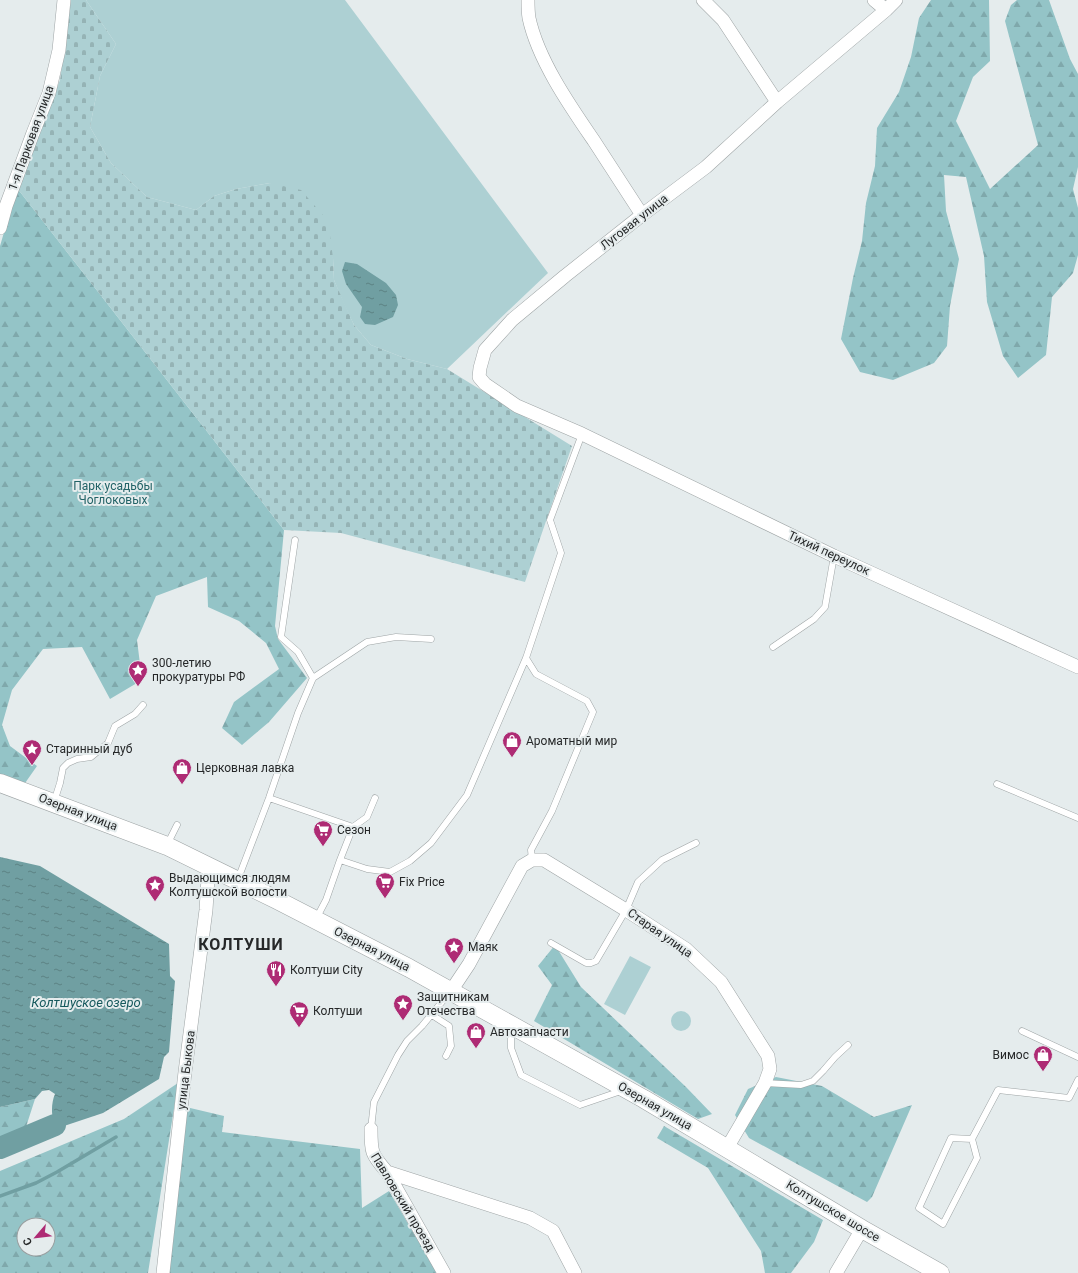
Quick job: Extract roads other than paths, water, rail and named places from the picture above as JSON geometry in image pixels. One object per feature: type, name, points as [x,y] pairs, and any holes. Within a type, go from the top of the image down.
[{"type":"main road","name":"Озерная улица","points":[[0,783],[167,846],[277,900],[409,968],[511,1024],[727,1148]]},
{"type":"main road","name":"Колтушское шоссе","points":[[727,1148],[862,1229],[940,1273]]},
{"type":"street","name":"1-я Парковая улица","points":[[0,228],[12,191],[49,93],[59,50],[64,0]]},
{"type":"street","points":[[528,0],[529,17],[536,43],[546,62],[575,113],[642,215]]},
{"type":"street","points":[[703,0],[723,20],[777,102]]},
{"type":"street","points":[[874,0],[886,10]]},
{"type":"street","name":"Луговая улица","points":[[582,434],[517,406],[485,384],[479,377],[485,350],[512,320],[642,215],[706,167],[777,102],[896,0]]},
{"type":"street","name":"Тихий переулок","points":[[582,434],[834,556],[1078,666]]},
{"type":"street","points":[[451,991],[469,964],[522,866],[532,860]]},
{"type":"street","name":"Старая улица","points":[[532,860],[544,860],[626,910],[686,949],[721,982],[768,1056],[770,1069],[766,1083],[727,1148]]},
{"type":"street","name":"улица Быкова","points":[[163,1273],[185,1072],[206,910],[208,878],[212,868]]},
{"type":"street","name":"Павловский проезд","points":[[371,1129],[371,1150],[378,1162],[387,1172],[444,1273]]},
{"type":"street","points":[[387,1172],[530,1218],[552,1231],[575,1273]]},
{"type":"street","points":[[836,1273],[862,1229]]},
{"type":"lane","points":[[340,860],[367,869],[390,872],[410,861],[431,843],[466,795],[526,658],[561,553],[550,520],[582,434]]},
{"type":"lane","points":[[294,540],[281,637],[298,652],[313,678]]},
{"type":"lane","points":[[773,647],[814,619],[825,607],[834,556]]},
{"type":"lane","points":[[237,880],[269,798],[298,713],[313,678],[367,642],[396,637],[431,639]]},
{"type":"lane","points":[[526,658],[536,674],[587,701],[593,712],[552,811],[531,850],[532,860]]},
{"type":"lane","points":[[53,803],[60,783],[63,768],[68,762],[91,757],[108,743],[115,726],[135,714],[143,705]]},
{"type":"lane","points":[[997,784],[1078,818]]},
{"type":"lane","points":[[269,798],[353,826]]},
{"type":"lane","points":[[316,920],[326,900],[353,826],[367,817],[375,798]]},
{"type":"lane","points":[[167,846],[177,825]]},
{"type":"lane","points":[[551,943],[586,963],[591,964],[596,961],[626,910],[638,882],[662,860],[696,843]]},
{"type":"lane","points":[[371,1129],[374,1102],[398,1055],[407,1040],[422,1026],[451,991]]},
{"type":"lane","points":[[432,1014],[449,1026],[451,1046],[446,1056]]},
{"type":"lane","points":[[511,1024],[511,1048],[521,1075],[580,1105],[626,1089]]},
{"type":"lane","points":[[1022,1031],[1078,1057]]},
{"type":"lane","points":[[766,1083],[801,1085],[813,1080],[848,1046]]},
{"type":"lane","points":[[972,1139],[951,1138],[919,1208],[943,1224],[977,1158],[972,1139],[998,1090],[1069,1098],[1078,1080]]},
{"type":"water","points":[[345,262],[357,264],[386,283],[396,295],[398,305],[393,317],[375,325],[365,324],[360,317],[362,307],[346,284],[342,271]]},
{"type":"water","name":"Колтшуское озеро","points":[[0,857],[40,866],[169,944],[170,976],[175,981],[169,1052],[164,1057],[159,1079],[103,1113],[58,1128],[55,1125],[52,1116],[55,1094],[49,1090],[42,1091],[35,1099],[0,1107]]},
{"type":"waterway","points":[[0,1148],[55,1125]]},
{"type":"waterway","points":[[0,1196],[36,1183],[116,1137]]},
{"type":"place","name":"300-летию прокуратуры РФ","points":[[138,687]]},
{"type":"place","name":"Ароматный мир","points":[[512,758]]},
{"type":"place","name":"Старинный дуб","points":[[32,766]]},
{"type":"place","name":"Церковная лавка","points":[[182,785]]},
{"type":"place","name":"Сезон","points":[[323,847]]},
{"type":"place","name":"Fix Price","points":[[385,899]]},
{"type":"place","name":"Выдающимся людям Колтушской волости","points":[[155,902]]},
{"type":"place","name":"Маяк","points":[[454,964]]},
{"type":"place","name":"Колтуши City","points":[[276,987]]},
{"type":"place","name":"Защитникам Отечества","points":[[403,1021]]},
{"type":"place","name":"Колтуши","points":[[299,1028]]},
{"type":"place","name":"Автозапчасти","points":[[476,1049]]},
{"type":"place","name":"Вимос","points":[[1043,1072]]},
{"type":"district","name":"КОЛТУШИ","points":[[241,944]]},
{"type":"park label","name":"Парк усадьбы Чоглоковых","points":[[113,493]]}]
